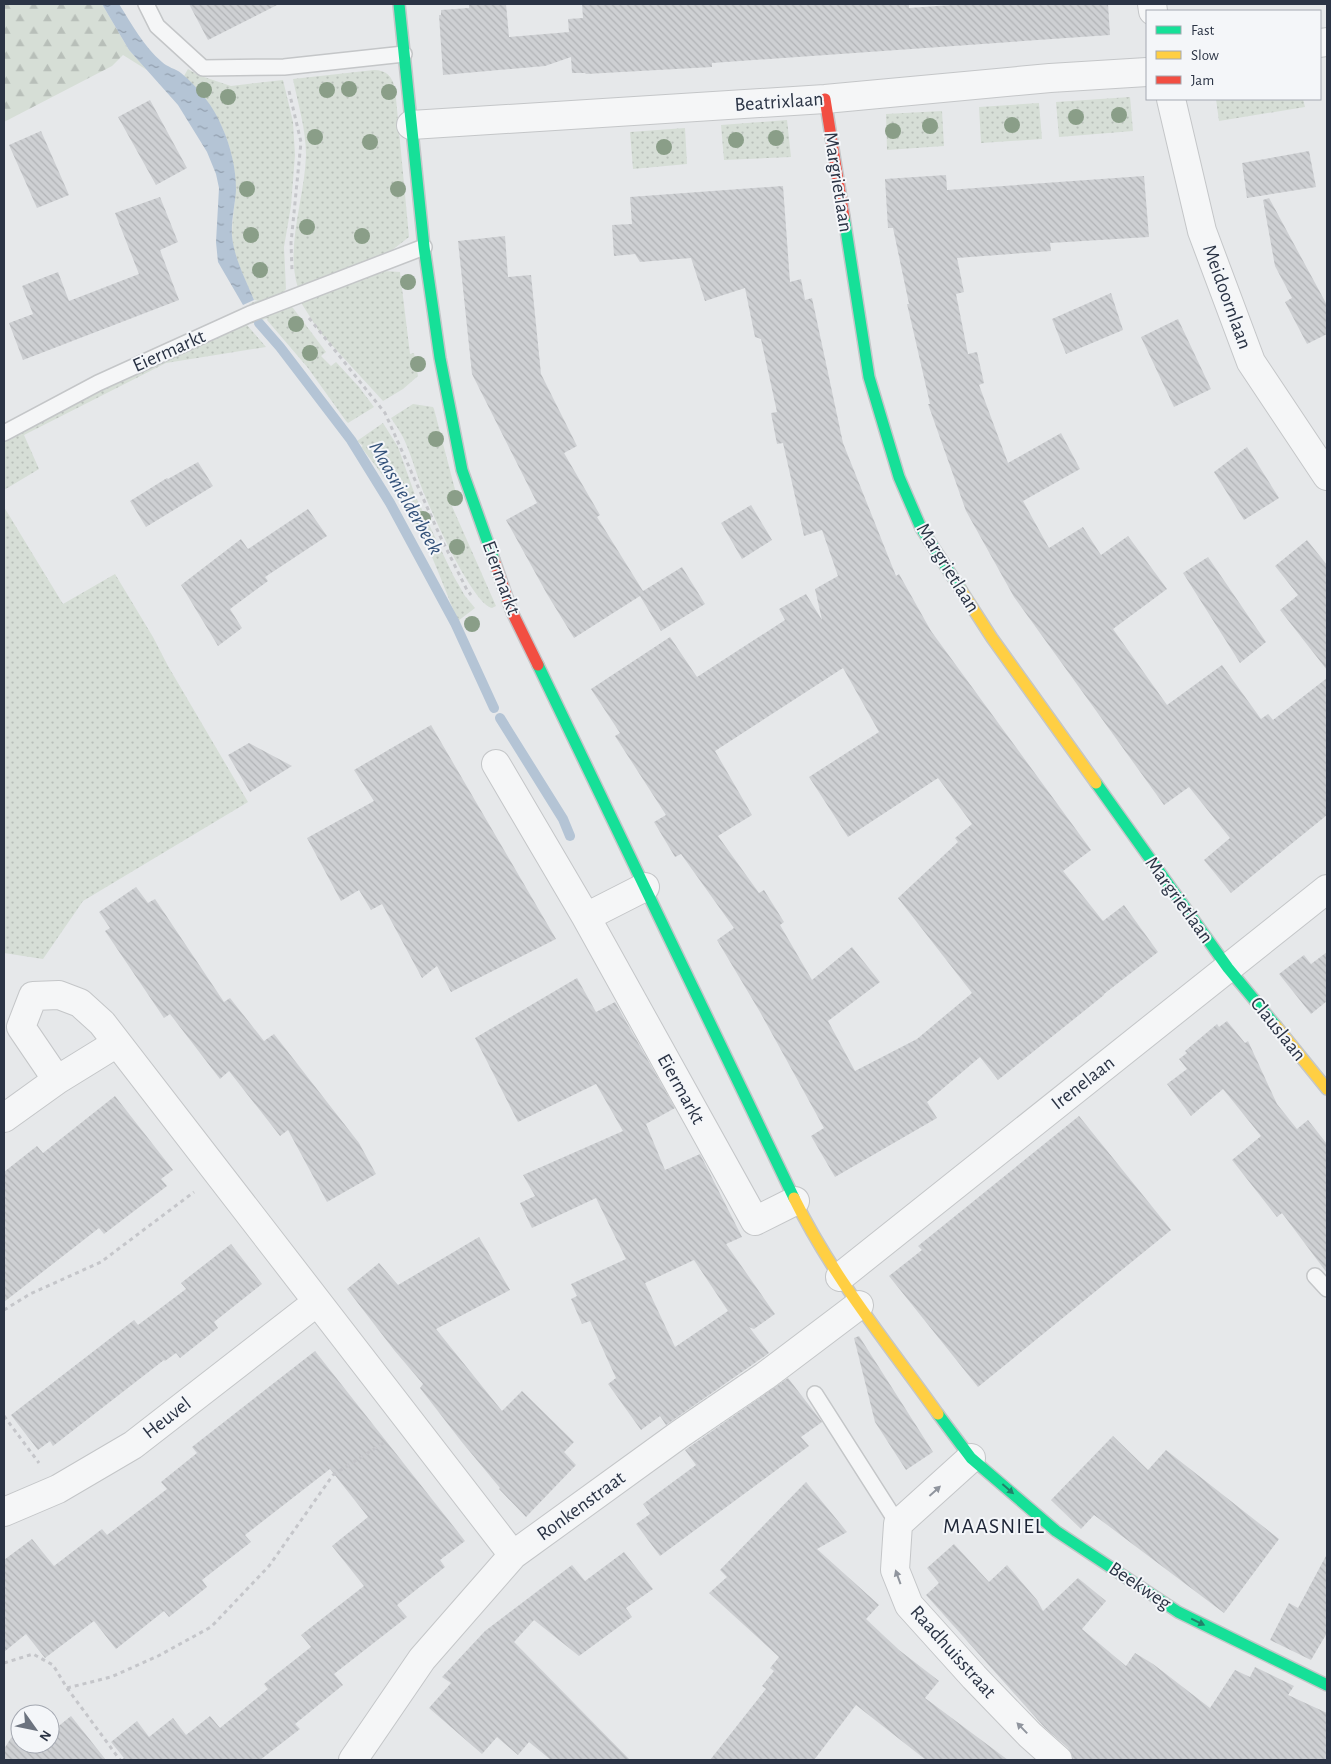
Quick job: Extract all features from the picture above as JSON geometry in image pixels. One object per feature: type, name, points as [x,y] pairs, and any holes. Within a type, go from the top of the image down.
[{"type":"street","name":"Eiermarkt","points":[[399,4],[424,247],[440,358],[462,470],[512,612],[795,1202],[816,1240],[859,1305]]},
{"type":"street","name":"Beatrixlaan","points":[[411,125],[824,99],[1050,78],[1146,72]]},
{"type":"street","name":"Margrietlaan","points":[[824,99],[869,377],[899,477],[921,528],[992,638],[1228,968]]},
{"type":"street","name":"Meidoornlaan","points":[[1171,100],[1202,231],[1251,362],[1327,476]]},
{"type":"street","name":"Eiermarkt","points":[[496,764],[586,918],[755,1221],[795,1202]]},
{"type":"street","points":[[586,918],[645,887]]},
{"type":"street","name":"Irenelaan","points":[[840,1276],[1327,889]]},
{"type":"street","name":"Clauslaan","points":[[1228,968],[1327,1090]]},
{"type":"street","points":[[57,1080],[21,1027],[33,996],[59,996],[80,1003],[102,1023],[513,1556]]},
{"type":"street","points":[[4,1118],[57,1080],[117,1043]]},
{"type":"street","name":"Heuvel","points":[[4,1512],[58,1489],[133,1445],[317,1302]]},
{"type":"street","name":"Beekweg","points":[[859,1305],[971,1458],[1056,1531],[1178,1612],[1327,1685]]},
{"type":"street","name":"Ronkenstraat","points":[[353,1760],[422,1659],[513,1556],[680,1434],[765,1376],[859,1305]]},
{"type":"street","points":[[898,1524],[971,1458]]},
{"type":"street","name":"Raadhuisstraat","points":[[898,1524],[895,1570],[909,1605],[974,1678],[1024,1729],[1058,1760]]},
{"type":"lane","points":[[146,4],[157,26],[203,68],[284,67],[404,54]]},
{"type":"lane","name":"Eiermarkt","points":[[4,433],[98,383],[250,314],[424,247]]},
{"type":"lane","points":[[1315,1276],[1327,1288]]},
{"type":"lane","points":[[815,1394],[898,1524]]},
{"type":"path","points":[[284,67],[301,142],[291,243],[292,298],[385,413],[466,590],[484,610],[512,612]]},
{"type":"path","points":[[4,1310],[30,1294],[102,1262],[218,1174]]},
{"type":"path","points":[[4,1416],[58,1489]]},
{"type":"path","points":[[68,1688],[111,1677],[158,1656],[211,1628],[268,1566],[333,1475],[412,1425]]},
{"type":"path","points":[[4,1663],[33,1654],[53,1665],[120,1760]]},
{"type":"green space","points":[[4,4],[102,4],[129,50],[147,70],[123,55],[112,66],[4,122]]},
{"type":"green space","points":[[188,69],[198,75],[231,86],[283,80],[293,122],[295,155],[291,206],[284,247],[286,289],[282,294],[250,305],[258,300],[254,300],[233,246],[235,177],[233,160],[223,129],[215,114],[206,100],[184,76]]},
{"type":"green space","points":[[374,70],[388,74],[395,88],[409,237],[387,254],[298,288],[294,256],[305,171],[306,145],[293,79]]},
{"type":"green space","points":[[1130,97],[1133,131],[1059,137],[1056,102]]},
{"type":"green space","points":[[1216,100],[1303,100],[1305,107],[1219,121]]},
{"type":"green space","points":[[1039,103],[1042,139],[981,143],[979,107]]},
{"type":"green space","points":[[942,111],[944,146],[887,150],[886,114]]},
{"type":"green space","points":[[787,120],[791,157],[724,160],[721,125]]},
{"type":"green space","points":[[685,128],[687,164],[633,169],[630,132]]},
{"type":"green space","points":[[384,271],[400,272],[410,354],[414,353],[418,376],[403,389],[383,401],[319,331],[300,301]]},
{"type":"green space","points":[[289,305],[326,352],[321,356],[331,366],[336,362],[374,407],[348,423],[308,368],[267,320],[268,318],[247,325],[266,347],[166,363],[24,435],[39,469],[4,490],[4,440],[193,341]]},
{"type":"green space","points":[[413,404],[433,407],[434,409],[458,501],[451,504],[496,606],[492,608],[474,591],[453,556],[423,491],[405,441],[391,418]]},
{"type":"green space","points":[[383,423],[398,447],[415,495],[453,575],[465,596],[475,608],[458,621],[425,542],[391,486],[361,447],[363,446],[357,441]]},
{"type":"green space","points":[[4,507],[63,604],[115,574],[248,802],[83,901],[43,959],[4,953]]},
{"type":"water","points":[[102,4],[119,4],[155,56],[164,64],[181,73],[194,85],[219,120],[230,150],[235,174],[233,244],[254,300],[243,305],[218,262],[216,242],[219,188],[216,174],[207,152],[178,105],[129,50]]},
{"type":"building","points":[[189,4],[279,4],[208,40]]},
{"type":"building","points":[[469,4],[506,4],[509,37],[569,32],[568,19],[583,18],[582,4],[909,4],[909,8],[966,4],[1108,4],[1110,35],[712,63],[712,67],[586,74],[572,73],[571,57],[545,66],[443,75],[439,15],[441,15],[441,10],[469,8]]},
{"type":"building","points":[[150,100],[187,168],[156,185],[118,117]]},
{"type":"building","points":[[41,131],[69,195],[37,208],[9,145]]},
{"type":"building","points":[[1309,151],[1316,187],[1247,198],[1242,163]]},
{"type":"building","points":[[946,175],[947,190],[1144,176],[1149,237],[1050,243],[1051,251],[957,258],[964,292],[956,294],[968,354],[977,352],[984,383],[979,385],[1008,463],[1061,433],[1080,469],[1023,501],[1049,548],[1083,527],[1101,555],[1128,536],[1167,589],[1113,629],[1167,705],[1222,665],[1261,719],[1268,714],[1273,720],[1327,678],[1327,815],[1231,893],[1204,860],[1230,838],[1189,787],[1164,805],[1014,597],[966,511],[928,404],[930,404],[907,304],[909,304],[893,228],[888,228],[885,179]]},
{"type":"building","points":[[783,186],[790,282],[801,279],[805,300],[812,298],[843,443],[896,576],[899,574],[931,631],[1091,850],[1063,871],[1103,921],[1124,905],[1158,952],[998,1080],[980,1057],[927,1102],[937,1118],[835,1177],[811,1136],[824,1128],[760,1012],[717,940],[734,928],[681,854],[675,857],[654,822],[666,815],[615,736],[620,733],[591,689],[670,637],[697,677],[785,620],[779,609],[806,594],[822,620],[815,589],[838,576],[822,530],[804,536],[783,443],[777,444],[771,413],[777,412],[761,339],[755,337],[745,288],[705,301],[691,258],[640,262],[635,254],[614,256],[612,225],[632,224],[630,197]],"holes":[[[843,668],[879,732],[809,777],[848,837],[938,778],[972,824],[955,838],[958,842],[898,898],[972,993],[917,1039],[855,1071],[828,1021],[880,982],[852,947],[812,980],[780,925],[784,922],[764,890],[759,893],[718,836],[752,815],[715,751]]]},
{"type":"building","points":[[160,197],[178,242],[160,250],[179,300],[23,360],[9,323],[33,314],[22,286],[58,272],[69,301],[139,274],[115,213]]},
{"type":"building","points":[[1269,198],[1327,305],[1327,334],[1307,344],[1285,302],[1292,298],[1275,266],[1263,200]]},
{"type":"building","points":[[505,236],[508,277],[531,275],[541,374],[577,446],[564,453],[600,515],[597,517],[643,591],[682,567],[705,604],[661,631],[640,596],[574,638],[506,520],[537,503],[472,374],[458,241]]},
{"type":"building","points":[[1111,293],[1123,330],[1066,354],[1052,319]]},
{"type":"building","points":[[1178,319],[1211,389],[1174,407],[1141,337]]},
{"type":"building","points":[[1247,447],[1279,498],[1244,520],[1214,472]]},
{"type":"building","points":[[198,462],[213,486],[146,527],[130,501],[167,478]]},
{"type":"building","points":[[751,505],[772,540],[742,559],[721,523]]},
{"type":"building","points":[[308,509],[327,536],[265,577],[268,581],[230,609],[242,628],[218,646],[181,585],[241,539],[248,549]]},
{"type":"building","points":[[1307,540],[1327,565],[1327,670],[1280,610],[1298,595],[1275,566]]},
{"type":"building","points":[[1208,557],[1266,642],[1240,663],[1183,573]]},
{"type":"building","points":[[431,725],[556,939],[451,992],[437,966],[422,978],[382,904],[371,910],[359,890],[341,901],[307,838],[374,801],[354,770]]},
{"type":"building","points":[[249,743],[292,766],[250,792],[228,755]]},
{"type":"building","points":[[136,887],[148,903],[155,899],[224,1002],[230,998],[264,1041],[274,1034],[359,1143],[376,1174],[327,1202],[288,1130],[280,1136],[229,1071],[220,1079],[170,1014],[164,1018],[105,931],[110,928],[99,912]]},
{"type":"building","points":[[1327,952],[1327,1001],[1311,1014],[1279,974],[1304,955],[1311,964]]},
{"type":"building","points":[[577,978],[596,1012],[615,1002],[675,1108],[646,1124],[665,1170],[700,1154],[742,1237],[726,1244],[775,1314],[754,1329],[749,1327],[769,1353],[666,1425],[660,1416],[641,1430],[608,1384],[616,1378],[590,1321],[582,1324],[571,1299],[577,1296],[571,1284],[626,1259],[596,1198],[532,1228],[520,1203],[535,1196],[523,1175],[623,1131],[596,1084],[518,1122],[475,1038]],"holes":[[[694,1260],[728,1311],[675,1347],[645,1283]]]},
{"type":"building","points":[[1227,1021],[1245,1043],[1248,1041],[1277,1104],[1297,1129],[1308,1120],[1327,1144],[1327,1273],[1282,1213],[1277,1217],[1232,1160],[1261,1136],[1223,1089],[1191,1116],[1167,1084],[1187,1069],[1179,1059],[1187,1053],[1185,1051],[1217,1024],[1219,1027]]},
{"type":"building","points":[[115,1096],[173,1170],[161,1179],[167,1186],[104,1234],[99,1228],[4,1302],[4,1172],[37,1146],[43,1153]]},
{"type":"building","points":[[1079,1116],[1171,1230],[978,1387],[889,1276],[922,1250],[918,1246]]},
{"type":"building","points":[[479,1237],[510,1290],[436,1329],[502,1411],[522,1391],[574,1442],[564,1452],[576,1465],[526,1517],[499,1489],[461,1441],[420,1388],[423,1384],[347,1289],[379,1263],[398,1285]]},
{"type":"building","points":[[231,1244],[262,1284],[214,1322],[218,1328],[180,1358],[176,1353],[164,1360],[53,1446],[50,1441],[38,1450],[11,1415],[134,1320],[138,1325],[186,1289],[181,1283]]},
{"type":"building","points":[[859,1336],[933,1452],[906,1470],[875,1422],[854,1338]]},
{"type":"building","points":[[315,1351],[465,1541],[440,1560],[445,1567],[397,1605],[407,1617],[334,1674],[343,1685],[295,1724],[300,1729],[260,1760],[121,1760],[124,1758],[111,1742],[137,1721],[149,1737],[173,1718],[186,1735],[210,1716],[220,1728],[268,1689],[264,1684],[311,1647],[301,1635],[364,1586],[332,1546],[368,1517],[330,1469],[245,1535],[251,1542],[202,1580],[207,1587],[169,1617],[164,1611],[116,1649],[94,1621],[45,1658],[26,1634],[4,1652],[4,1560],[32,1539],[54,1566],[102,1529],[107,1535],[167,1489],[161,1482],[197,1453],[192,1447]]},
{"type":"building","points":[[788,1378],[822,1422],[801,1437],[809,1446],[660,1556],[636,1524],[650,1514],[643,1504],[696,1465],[685,1450]]},
{"type":"building","points":[[1113,1436],[1148,1470],[1166,1450],[1279,1539],[1224,1613],[1094,1515],[1081,1529],[1051,1500]]},
{"type":"building","points":[[806,1482],[847,1532],[817,1549],[879,1605],[866,1619],[899,1650],[939,1681],[925,1698],[1008,1760],[926,1760],[856,1705],[814,1760],[710,1760],[766,1689],[762,1686],[774,1671],[770,1668],[779,1657],[709,1593],[727,1577],[720,1570]]},
{"type":"building","points":[[954,1544],[989,1582],[1007,1565],[1037,1600],[1043,1611],[1078,1578],[1106,1601],[1082,1629],[1126,1666],[1135,1653],[1153,1664],[1210,1708],[1235,1670],[1250,1677],[1255,1667],[1294,1686],[1288,1695],[1327,1713],[1327,1760],[1074,1760],[1068,1748],[1045,1728],[926,1595],[939,1583],[927,1568]]},
{"type":"building","points":[[624,1552],[653,1589],[626,1608],[632,1617],[579,1656],[534,1620],[514,1642],[630,1760],[551,1760],[529,1742],[518,1755],[497,1737],[482,1754],[429,1708],[451,1683],[442,1677],[485,1631],[572,1565],[585,1581]]},
{"type":"building","points":[[1327,1554],[1327,1633],[1311,1660],[1270,1640],[1289,1603],[1298,1608]]},
{"type":"building","points":[[71,1716],[106,1760],[4,1760],[4,1749],[10,1740],[10,1754],[60,1754],[60,1725]]},
{"type":"waterway","name":"Maasnielderbeek","points":[[259,323],[280,347],[351,440],[390,503],[455,623],[494,708]]},
{"type":"waterway","name":"Maasnielderbeek","points":[[500,718],[563,819],[570,836]]},
{"type":"traffic: fast","points":[[399,4],[424,247],[440,358],[462,470],[494,560]]},
{"type":"traffic: fast","points":[[844,217],[869,377],[899,477],[921,528],[961,590]]},
{"type":"traffic: fast","points":[[538,665],[794,1198]]},
{"type":"traffic: fast","points":[[1096,783],[1228,968],[1276,1026]]},
{"type":"traffic: fast","points":[[938,1414],[971,1458],[1056,1531],[1178,1612],[1327,1685]]},
{"type":"traffic: slow","points":[[961,590],[992,638],[1096,783]]},
{"type":"traffic: slow","points":[[1276,1026],[1327,1089]]},
{"type":"traffic: slow","points":[[794,1198],[809,1227],[843,1282],[938,1414]]},
{"type":"traffic: jam","points":[[825,99],[844,217]]},
{"type":"traffic: jam","points":[[494,560],[512,612],[538,665]]},
{"type":"district","name":"MAASNIEL","points":[[994,1526]]}]
